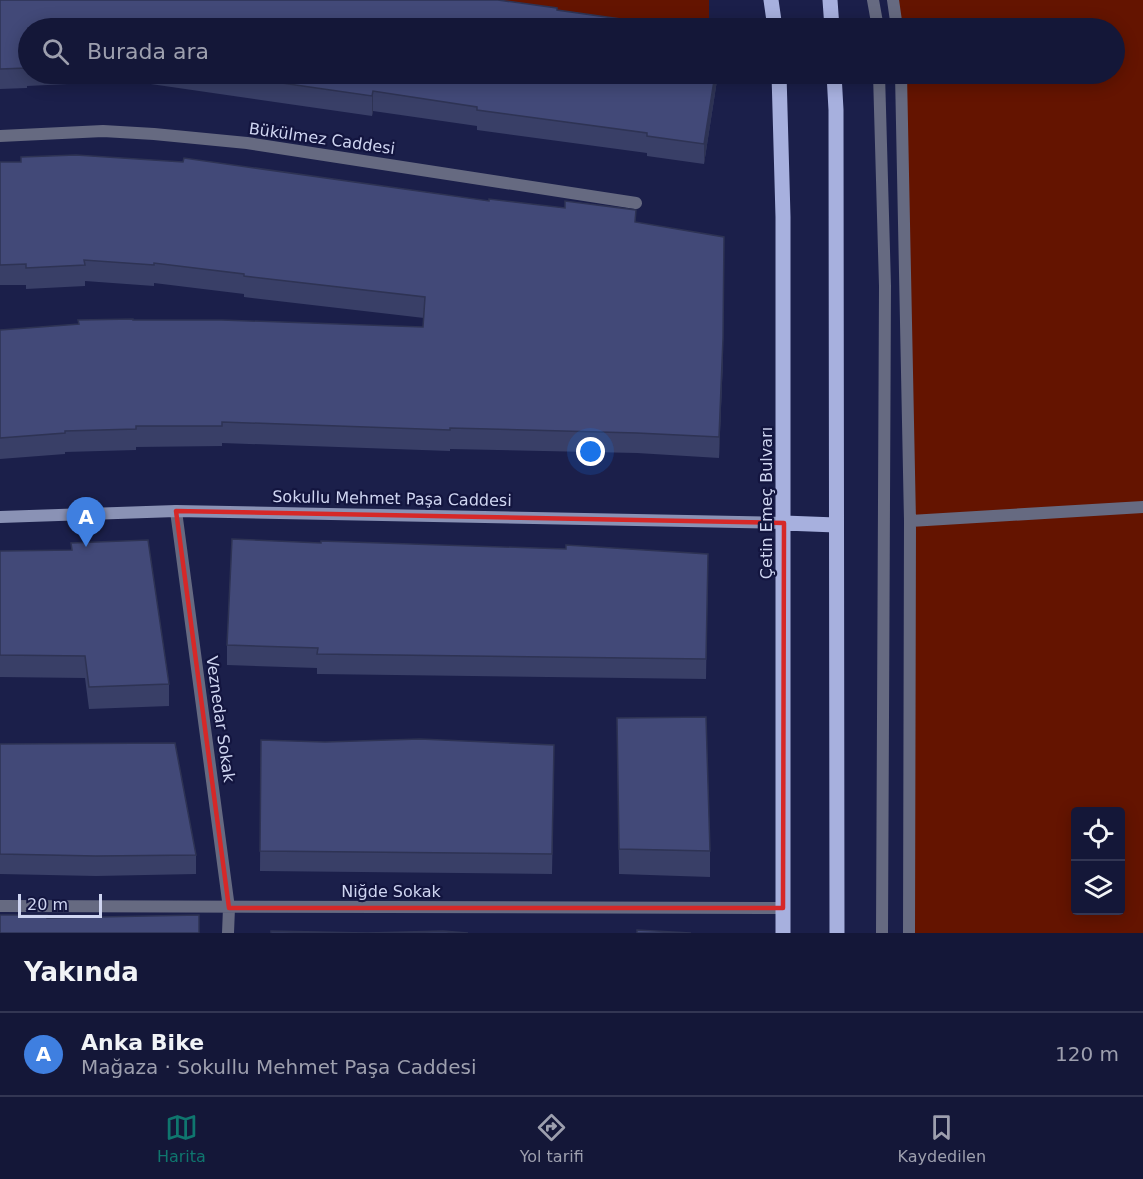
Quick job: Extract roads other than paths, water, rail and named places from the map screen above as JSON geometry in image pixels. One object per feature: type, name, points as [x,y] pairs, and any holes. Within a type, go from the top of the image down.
[{"type":"main road","points":[[771,0],[774,18]]},
{"type":"main road","points":[[830,0],[831,18]]},
{"type":"main road","name":"Çetin Emeç Bulvarı","points":[[779,84],[783,217],[783,933]]},
{"type":"main road","points":[[834,84],[837,933]]},
{"type":"main road","name":"Sokullu Mehmet Paşa Caddesi","points":[[0,517],[176,511],[784,523]]},
{"type":"main road","points":[[784,523],[836,525]]},
{"type":"street","points":[[873,0],[876,18]]},
{"type":"street","points":[[892,0],[895,18]]},
{"type":"street","points":[[879,84],[885,286],[882,933]]},
{"type":"street","points":[[901,84],[910,521],[909,933]]},
{"type":"street","name":"Bükülmez Caddesi","points":[[0,136],[103,131],[248,143],[636,203]]},
{"type":"street","points":[[910,521],[1143,507]]},
{"type":"street","name":"Veznedar Sokak","points":[[176,511],[229,908],[228,933]]},
{"type":"street","name":"Niğde Sokak","points":[[0,906],[783,909]]},
{"type":"place","name":"Anka Bike","points":[[86,547]]}]
